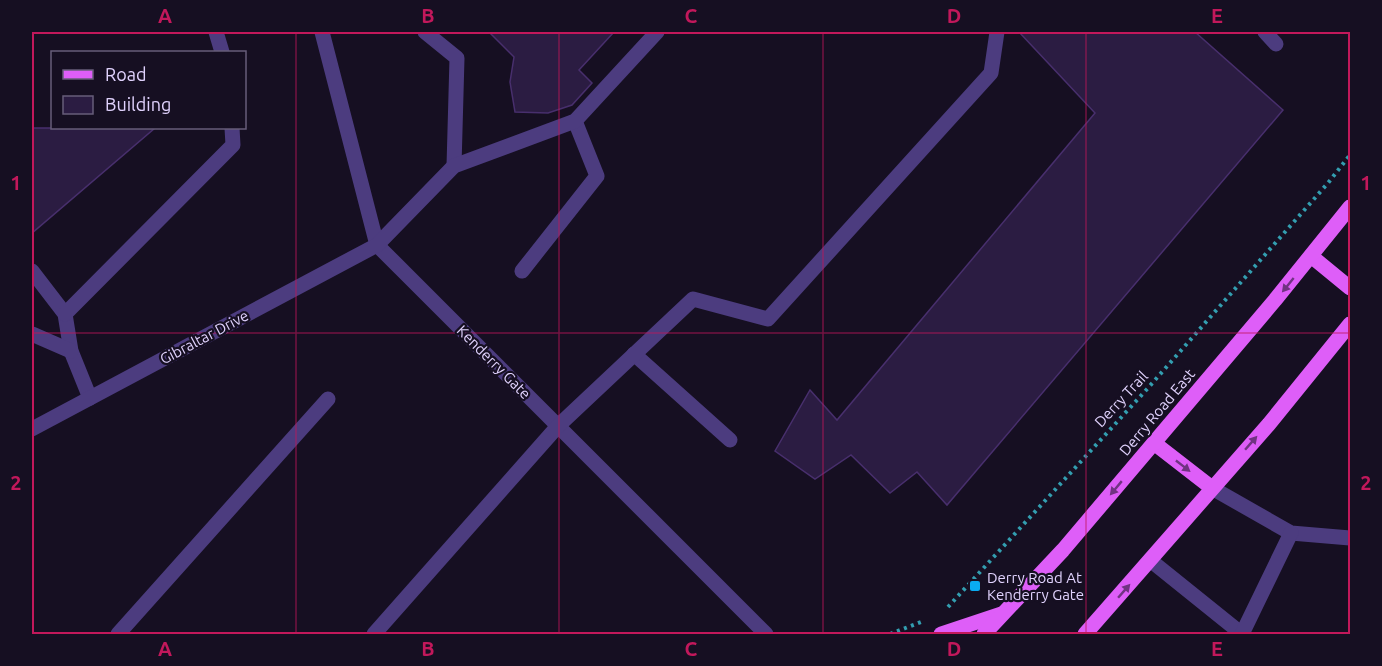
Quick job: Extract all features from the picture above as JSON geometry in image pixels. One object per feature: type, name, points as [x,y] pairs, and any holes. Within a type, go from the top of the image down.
[{"type":"main road","name":"Derry Road East","points":[[984,634],[1063,550],[1350,207]]},
{"type":"main road","points":[[1311,256],[1350,288]]},
{"type":"main road","points":[[1085,634],[1350,324]]},
{"type":"main road","points":[[1154,443],[1212,488]]},
{"type":"main road","points":[[941,634],[1004,613]]},
{"type":"street","points":[[216,32],[222,51]]},
{"type":"street","points":[[322,32],[377,245]]},
{"type":"street","points":[[425,32],[457,58],[454,166],[575,121],[657,32]]},
{"type":"street","points":[[374,634],[558,426],[693,299],[768,319],[991,73],[997,32]]},
{"type":"street","points":[[1265,32],[1276,44]]},
{"type":"street","points":[[522,271],[597,176],[575,121]]},
{"type":"street","points":[[65,314],[233,145],[232,129]]},
{"type":"street","name":"Gibraltar Drive","points":[[32,429],[377,245],[454,166]]},
{"type":"street","name":"Kenderry Gate","points":[[377,245],[766,634]]},
{"type":"street","points":[[32,271],[65,314],[71,351],[90,398]]},
{"type":"street","points":[[32,334],[71,351]]},
{"type":"street","points":[[634,354],[730,440]]},
{"type":"street","points":[[118,634],[328,399]]},
{"type":"street","points":[[1212,488],[1291,533],[1350,538]]},
{"type":"street","points":[[1150,560],[1242,634],[1291,533]]},
{"type":"path","name":"Derry Trail","points":[[941,611],[949,606],[1148,388],[1350,155]]},
{"type":"path","points":[[890,634],[925,620]]},
{"type":"building","points":[[489,32],[614,32],[579,70],[592,83],[572,105],[548,113],[515,112],[510,82],[514,57]]},
{"type":"building","points":[[1019,32],[1195,32],[1283,110],[947,505],[917,472],[890,493],[851,455],[815,479],[775,451],[810,390],[837,420],[1095,113]]},
{"type":"building","points":[[32,128],[154,129],[32,233]]},
{"type":"place","name":"Derry Road At Kenderry Gate","points":[[975,586]]}]
